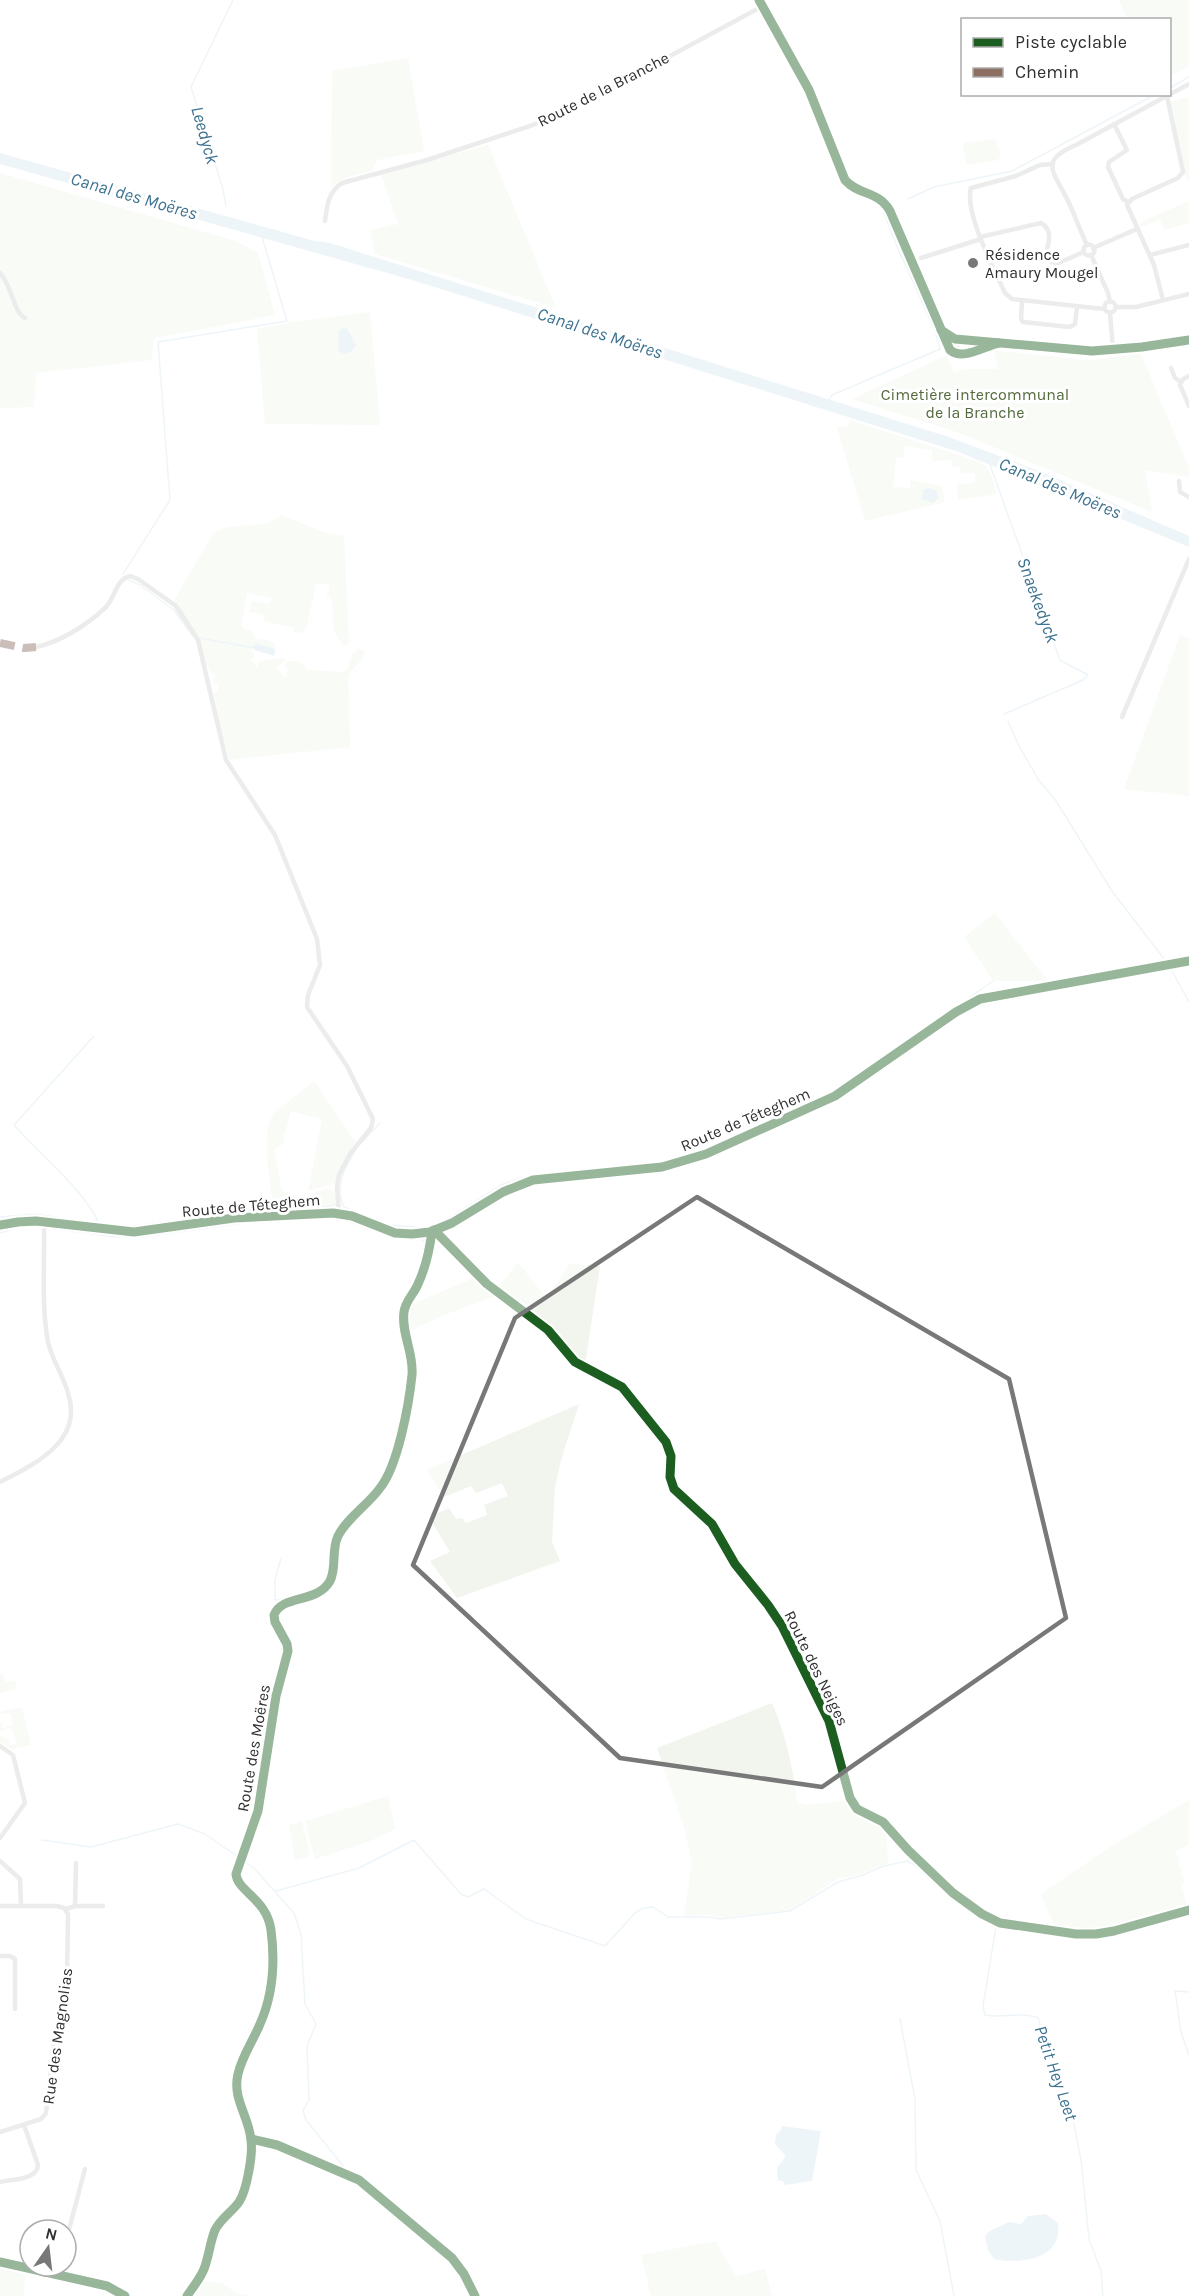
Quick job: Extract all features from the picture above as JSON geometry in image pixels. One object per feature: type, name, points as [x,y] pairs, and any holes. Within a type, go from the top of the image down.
[{"type":"main road","name":"Route de Téteghem","points":[[0,1226],[21,1221],[44,1222],[134,1232],[234,1218],[339,1214],[395,1233],[416,1234],[433,1231],[452,1223],[502,1191],[533,1180],[662,1167],[706,1154],[835,1096],[956,1012],[977,1000],[1189,961]]},
{"type":"street","points":[[759,0],[809,90],[845,180],[854,188],[880,198],[891,211],[950,350],[957,354],[964,354],[999,343]]},
{"type":"street","name":"Route de la Branche","points":[[325,221],[329,196],[334,188],[342,183],[363,175],[427,160],[533,125],[596,96],[763,6]]},
{"type":"street","points":[[1171,94],[1189,84]]},
{"type":"street","points":[[1094,248],[1087,245],[1068,201],[1054,177],[1055,157],[1061,151],[1076,146],[1167,96],[1183,172],[1178,178],[1128,202]]},
{"type":"street","points":[[1114,124],[1127,150],[1109,162],[1108,167],[1122,198],[1128,202]]},
{"type":"street","points":[[1053,164],[1040,165],[1016,176],[971,188],[980,238],[1006,294],[1014,300],[1104,309],[1110,313]]},
{"type":"street","points":[[1128,202],[1127,206],[1150,255],[1163,300]]},
{"type":"street","points":[[921,258],[980,238],[1041,223],[1045,226],[1050,239],[1046,255],[1051,262],[1058,263],[1084,252]]},
{"type":"street","points":[[1137,228],[1094,248],[1091,255],[1110,302],[1116,307],[1136,307],[1189,294]]},
{"type":"street","points":[[1084,252],[1087,245]]},
{"type":"street","points":[[1150,255],[1189,245]]},
{"type":"street","points":[[1084,252],[1091,255]]},
{"type":"street","points":[[0,273],[8,284],[20,314],[26,318]]},
{"type":"street","points":[[1022,302],[1021,319],[1023,322],[1070,327],[1076,324],[1077,307]]},
{"type":"street","points":[[1104,309],[1105,304],[1110,302]]},
{"type":"street","points":[[1110,313],[1116,307]]},
{"type":"street","points":[[1110,313],[1113,348]]},
{"type":"street","points":[[940,327],[950,337],[1065,349],[1113,348],[1189,340]]},
{"type":"street","points":[[957,354],[956,345],[962,339]]},
{"type":"street","points":[[1171,368],[1175,378],[1180,382],[1189,406]]},
{"type":"street","points":[[1180,382],[1189,376]]},
{"type":"street","points":[[1179,481],[1180,492],[1189,497]]},
{"type":"street","points":[[1122,717],[1189,559]]},
{"type":"street","points":[[36,647],[58,639],[102,610],[110,602],[121,582],[130,576],[174,604],[196,636],[226,760],[275,835],[318,943],[320,965],[308,995],[307,1007],[346,1063],[374,1119],[371,1128],[350,1154],[339,1175],[337,1187],[339,1214]]},
{"type":"street","points":[[0,1482],[55,1449],[66,1432],[70,1418],[69,1394],[47,1338],[44,1222]]},
{"type":"street","name":"Route des Moëres","points":[[187,2296],[203,2272],[216,2227],[239,2203],[250,2164],[251,2139],[238,2099],[236,2082],[240,2067],[260,2026],[269,2001],[272,1977],[272,1936],[265,1909],[236,1879],[239,1862],[259,1806],[276,1696],[288,1651],[287,1641],[274,1615],[283,1604],[310,1597],[327,1584],[332,1574],[334,1548],[338,1536],[380,1489],[391,1471],[413,1369],[404,1308],[420,1279],[433,1231]]},
{"type":"street","name":"Route des Neiges","points":[[433,1231],[486,1284],[548,1330],[575,1362],[622,1387],[666,1442],[671,1456],[670,1477],[674,1489],[703,1513],[712,1524],[735,1564],[782,1626],[829,1721],[849,1798],[857,1809],[883,1822],[908,1850],[962,1900],[981,1914],[1003,1924],[1092,1935],[1189,1910]]},
{"type":"street","points":[[0,1746],[13,1755],[25,1802],[0,1838]]},
{"type":"street","points":[[0,1825],[6,1830]]},
{"type":"street","points":[[0,1861],[20,1879],[21,1906]]},
{"type":"street","points":[[75,1906],[76,1863]]},
{"type":"street","points":[[0,1906],[57,1906],[66,1909],[75,1906],[104,1906]]},
{"type":"street","name":"Rue des Magnolias","points":[[0,2132],[42,2118],[47,2109],[55,2034],[68,1977],[68,1914],[66,1909]]},
{"type":"street","points":[[0,1956],[12,1956],[15,1961],[15,2009]]},
{"type":"street","points":[[0,2182],[33,2175],[37,2170],[38,2165],[24,2125]]},
{"type":"street","points":[[251,2139],[277,2145],[349,2175],[417,2226],[448,2254],[462,2271],[476,2296]]},
{"type":"street","points":[[72,2218],[85,2169]]},
{"type":"street","points":[[0,2262],[18,2266]]},
{"type":"street","points":[[71,2278],[111,2287],[125,2296]]},
{"type":"highlighted area","points":[[697,1197],[1009,1379],[1066,1618],[822,1787],[620,1758],[413,1565],[515,1318]]},
{"type":"green space","points":[[1119,0],[1189,0],[1189,66],[1171,75],[1171,18],[1127,18]]},
{"type":"green space","points":[[408,58],[424,151],[377,160],[372,171],[344,178],[331,187],[332,71]]},
{"type":"green space","points":[[1188,97],[1189,183],[1185,176],[1171,102]]},
{"type":"green space","points":[[996,140],[1001,155],[998,160],[968,165],[966,163],[964,143]]},
{"type":"green space","points":[[488,145],[556,308],[375,254],[370,230],[398,224],[381,174]]},
{"type":"green space","points":[[0,173],[236,241],[258,253],[275,315],[156,338],[153,343],[152,360],[36,373],[34,407],[0,408]]},
{"type":"green space","points":[[1189,201],[1189,223],[1165,230],[1160,220],[1141,227],[1139,223]]},
{"type":"green space","points":[[370,312],[380,425],[265,424],[257,329]]},
{"type":"green space","name":"Cimetière intercommunal de la Branche","points":[[994,352],[1090,360],[1139,354],[1189,467],[1189,477],[1145,470],[1152,512],[957,432],[852,399],[947,355],[954,373],[964,369],[998,369]]},
{"type":"green space","points":[[850,420],[980,462],[990,472],[997,494],[958,500],[957,484],[975,483],[975,473],[961,473],[960,467],[953,467],[952,460],[932,461],[932,450],[904,446],[904,457],[896,458],[893,487],[910,488],[911,480],[941,486],[945,502],[865,521],[837,427],[847,427]]},
{"type":"green space","points":[[281,515],[326,533],[344,536],[349,642],[345,646],[336,634],[333,605],[331,598],[326,595],[330,590],[328,584],[316,584],[307,625],[302,633],[294,632],[295,628],[264,621],[263,614],[249,612],[252,601],[270,604],[272,598],[247,593],[241,627],[253,632],[255,639],[267,640],[275,644],[272,651],[252,647],[254,656],[251,659],[257,668],[259,661],[283,658],[285,660],[276,669],[283,677],[287,677],[288,670],[284,667],[286,662],[292,661],[298,661],[307,670],[342,672],[348,669],[353,653],[358,649],[364,650],[365,655],[348,676],[350,747],[229,760],[214,693],[218,690],[219,683],[214,684],[215,677],[204,663],[194,634],[180,620],[173,602],[213,534],[229,527],[264,524]]},
{"type":"green space","points":[[1180,635],[1189,638],[1189,796],[1124,789]]},
{"type":"green space","points":[[995,913],[1047,979],[1044,981],[993,981],[964,937]]},
{"type":"green space","points":[[314,1081],[356,1143],[349,1152],[336,1183],[308,1191],[322,1119],[291,1111],[284,1132],[284,1143],[274,1150],[282,1190],[305,1196],[328,1190],[334,1191],[337,1197],[334,1206],[275,1211],[267,1160],[267,1134],[270,1122],[274,1113]]},
{"type":"green space","points":[[518,1262],[546,1298],[570,1264],[600,1266],[585,1365],[579,1362],[549,1327],[497,1289]]},
{"type":"green space","points":[[474,1278],[495,1296],[444,1315],[408,1332],[407,1306]]},
{"type":"green space","points":[[579,1404],[555,1487],[552,1542],[560,1561],[457,1598],[430,1561],[450,1552],[429,1517],[449,1508],[456,1519],[462,1518],[466,1523],[487,1515],[484,1505],[508,1496],[502,1483],[476,1493],[471,1486],[444,1497],[427,1470]]},
{"type":"green space","points":[[0,1673],[5,1682],[15,1680],[17,1689],[0,1693]]},
{"type":"green space","points":[[772,1703],[788,1752],[797,1803],[806,1805],[844,1801],[881,1825],[886,1829],[888,1863],[864,1873],[837,1879],[790,1910],[721,1918],[709,1915],[684,1916],[692,1863],[684,1827],[657,1748]]},
{"type":"green space","points":[[22,1707],[31,1745],[12,1749],[0,1742],[0,1736],[7,1739],[10,1745],[17,1743],[11,1728],[0,1731],[0,1721],[3,1728],[13,1725],[11,1715],[0,1714],[0,1712]]},
{"type":"green space","points":[[388,1796],[395,1829],[370,1841],[315,1859],[305,1821]]},
{"type":"green space","points":[[1189,1800],[1189,1844],[1175,1852],[1180,1860],[1178,1861],[1185,1883],[1181,1884],[1187,1906],[1090,1930],[1055,1927],[1041,1894],[1113,1845]]},
{"type":"green space","points":[[302,1821],[310,1856],[295,1860],[289,1825]]},
{"type":"green space","points":[[716,2241],[736,2276],[765,2269],[772,2296],[651,2296],[641,2255]]},
{"type":"green space","points":[[0,2266],[18,2270],[18,2278],[25,2278],[24,2296],[0,2296]]},
{"type":"green space","points":[[201,2281],[222,2283],[236,2293],[253,2296],[191,2296]]},
{"type":"water","name":"Canal des Moëres","points":[[0,153],[315,241],[330,243],[949,437],[1039,471],[1189,536],[1189,547],[956,451],[412,280],[0,164]]},
{"type":"water","points":[[347,328],[356,345],[351,352],[343,354],[338,350],[339,331]]},
{"type":"water","points":[[929,488],[936,491],[939,498],[933,503],[922,499],[923,490]]},
{"type":"water","points":[[257,644],[276,649],[274,656],[254,650],[253,646]]},
{"type":"water","points":[[782,2126],[821,2131],[812,2181],[785,2185],[784,2182],[778,2180],[777,2167],[785,2155],[775,2144],[776,2135]]},
{"type":"water","points":[[1046,2214],[1058,2223],[1058,2235],[1054,2245],[1047,2252],[1027,2260],[994,2259],[988,2250],[985,2237],[988,2232],[1009,2222],[1021,2224],[1028,2216]]},
{"type":"waterway","name":"Leedyck","points":[[226,206],[223,189],[191,87],[233,0]]},
{"type":"waterway","name":"Snaekedyck","points":[[1171,87],[1189,77]]},
{"type":"waterway","name":"Snaekedyck","points":[[908,199],[934,187],[1012,171],[1152,96]]},
{"type":"waterway","name":"Snaekedyck","points":[[829,400],[832,395],[940,349],[935,331],[895,242],[884,213],[885,209]]},
{"type":"waterway","points":[[123,574],[170,500],[158,342],[287,321],[262,237]]},
{"type":"waterway","name":"Snaekedyck","points":[[989,462],[1060,660],[1088,675],[1083,680],[1004,714]]},
{"type":"waterway","points":[[129,580],[140,585],[174,610],[193,636]]},
{"type":"waterway","points":[[200,638],[254,648]]},
{"type":"waterway","name":"Snaekedyck","points":[[1008,721],[1038,779],[1056,801],[1112,891],[1165,960]]},
{"type":"waterway","name":"Snaekedyck","points":[[1171,969],[1189,1002]]},
{"type":"waterway","points":[[444,1221],[503,1184],[521,1178],[555,1172],[647,1165],[694,1153],[828,1095],[993,981]]},
{"type":"waterway","points":[[94,1036],[14,1125],[83,1197],[99,1223]]},
{"type":"waterway","points":[[362,1142],[380,1123]]},
{"type":"waterway","points":[[354,1153],[340,1186],[344,1207],[390,1225],[417,1227]]},
{"type":"waterway","points":[[104,1223],[133,1226],[236,1212],[334,1206],[337,1202]]},
{"type":"waterway","points":[[0,1217],[34,1214],[98,1223]]},
{"type":"waterway","points":[[48,1228],[116,1237],[142,1237],[244,1223],[328,1218],[347,1221],[387,1235],[423,1240],[426,1247],[419,1274],[401,1307],[400,1320],[409,1362],[409,1376],[392,1457],[380,1484],[351,1516]]},
{"type":"waterway","points":[[0,1233],[24,1226],[40,1227]]},
{"type":"waterway","points":[[311,1593],[326,1580],[329,1574],[330,1546],[333,1537],[345,1521]]},
{"type":"waterway","points":[[281,1558],[275,1580],[275,1600],[292,1599]]},
{"type":"waterway","points":[[42,1840],[91,1847],[178,1824],[205,1834],[254,1868],[294,1913],[301,1934],[305,2004],[316,2024],[307,2046],[309,2100],[303,2110],[306,2120],[349,2173]]},
{"type":"waterway","name":"Petit Hey Leet","points":[[276,1891],[359,1868],[414,1840],[461,1894],[468,1897],[484,1889],[526,1919],[605,1946],[635,1913],[643,1908],[653,1907],[668,1917],[721,1919],[790,1911],[838,1882],[884,1866],[907,1861],[916,1866],[952,1900],[996,1927],[983,2006],[985,2015],[1025,2015],[1038,2018],[1070,2104],[1081,2160],[1089,2239],[1101,2271],[1103,2296]]},
{"type":"waterway","name":"Snaekedyck","points":[[1189,1992],[1175,1991],[1181,2032],[1189,2055]]},
{"type":"waterway","points":[[900,2019],[915,2099],[916,2170],[940,2221],[954,2296]]},
{"type":"waterway","points":[[353,2179],[443,2256],[462,2280],[469,2296]]},
{"type":"marked path","points":[[0,643],[24,648],[36,647]]},
{"type":"cycle path","points":[[759,0],[809,90],[845,180],[856,189],[880,200],[890,211],[950,350],[961,354],[999,343]]},
{"type":"cycle path","points":[[941,330],[955,339],[1092,351],[1189,340]]},
{"type":"cycle path","points":[[0,1225],[36,1221],[134,1232],[234,1218],[333,1213],[352,1216],[395,1233],[430,1232],[452,1223],[503,1192],[533,1180],[662,1167],[706,1154],[835,1096],[956,1012],[980,999],[1189,961]]},
{"type":"cycle path","points":[[434,1230],[487,1284],[548,1330],[575,1362],[622,1387],[666,1442],[671,1456],[670,1477],[674,1489],[712,1524],[735,1564],[782,1626],[829,1721],[850,1798],[857,1809],[883,1822],[908,1850],[953,1893],[982,1914],[1000,1923],[1076,1934],[1096,1934],[1189,1910]]},
{"type":"cycle path","points":[[187,2296],[204,2269],[215,2230],[242,2196],[250,2163],[250,2131],[239,2100],[237,2083],[242,2061],[260,2024],[268,2001],[273,1954],[268,1919],[258,1903],[241,1886],[236,1874],[258,1811],[276,1696],[288,1651],[274,1615],[284,1604],[317,1593],[330,1581],[338,1536],[380,1488],[392,1465],[405,1418],[412,1375],[404,1328],[404,1312],[423,1272],[432,1231]]},
{"type":"cycle path","points":[[251,2139],[277,2145],[359,2180],[452,2258],[464,2274],[475,2296]]},
{"type":"cycle path","points":[[0,2262],[107,2286],[125,2296]]},
{"type":"place","name":"Résidence Amaury Mougel","points":[[973,263]]}]
